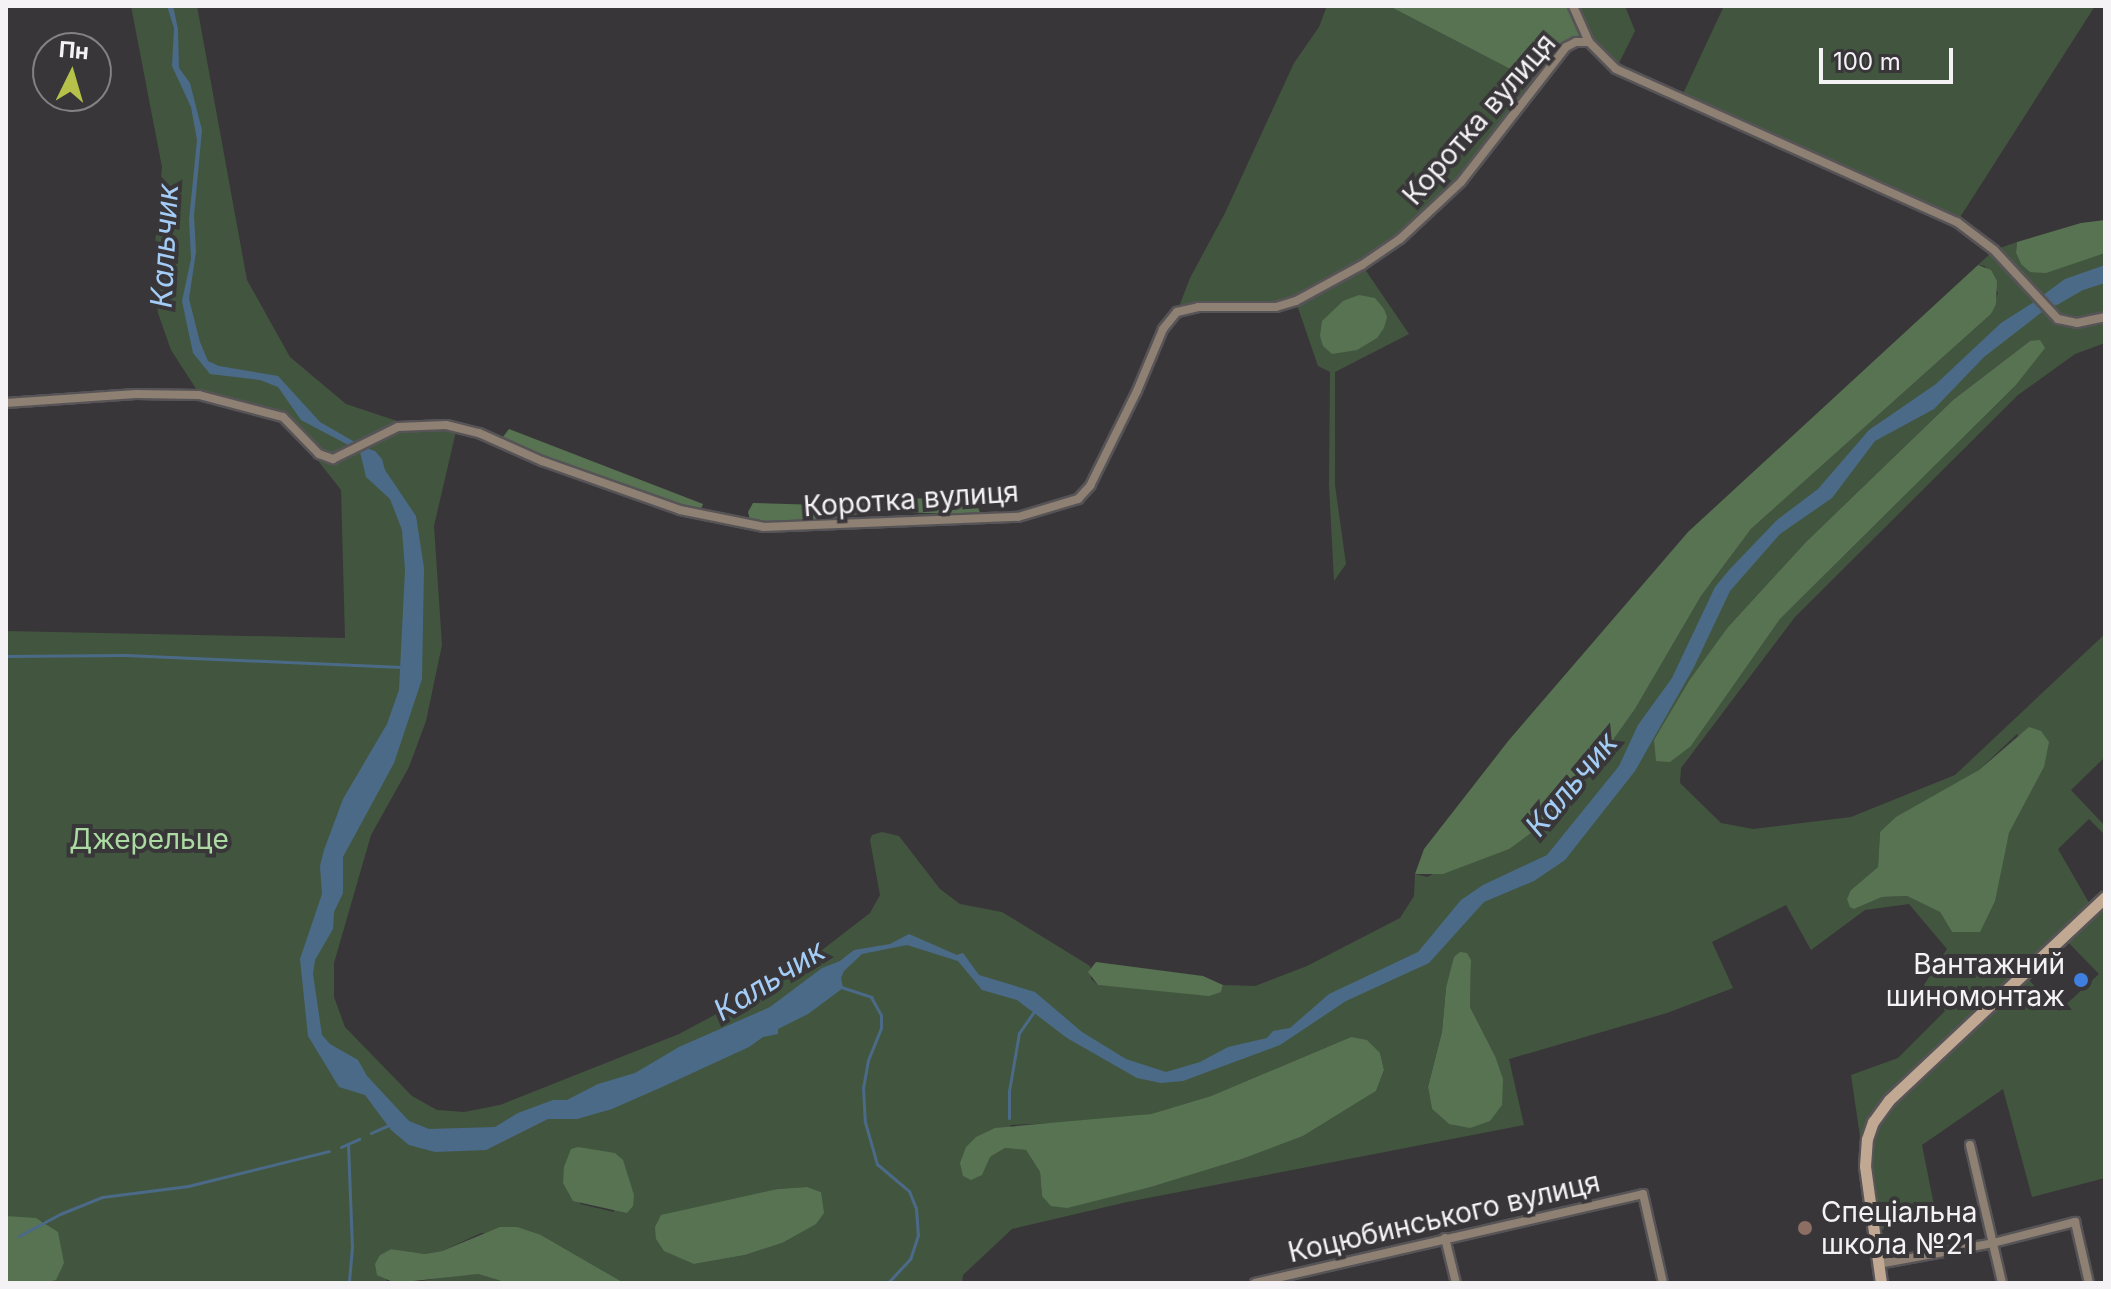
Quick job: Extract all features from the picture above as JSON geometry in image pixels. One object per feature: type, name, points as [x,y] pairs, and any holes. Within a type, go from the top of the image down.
[{"type":"main road","points":[[1881,1283],[1864,1157],[1869,1130],[1889,1100],[2105,897]]},
{"type":"street","points":[[1573,6],[1589,42],[1616,69],[1957,222],[1994,250],[2050,314],[2077,323],[2105,317]]},
{"type":"street","name":"Коротка вулиця","points":[[6,403],[111,395],[199,395],[283,417],[326,458],[338,459],[409,425],[457,427],[680,510],[764,527],[826,527],[917,519],[996,520],[1061,507],[1078,499],[1090,486],[1168,319],[1187,308],[1276,307],[1296,301],[1362,265],[1400,239],[1461,182],[1566,47],[1576,42],[1589,42]]},
{"type":"street","points":[[1970,1145],[2002,1283]]},
{"type":"street","name":"Коцюбинського вулиця","points":[[1255,1283],[1643,1194],[1663,1283]]},
{"type":"street","points":[[1878,1264],[1993,1243],[2075,1222],[2089,1283]]},
{"type":"street","points":[[1445,1238],[1456,1283]]},
{"type":"green space","name":"Джерельце","points":[[131,6],[197,6],[247,280],[290,357],[346,404],[409,425],[457,427],[434,526],[442,645],[426,721],[409,767],[371,835],[334,963],[334,997],[345,1027],[412,1096],[437,1110],[464,1112],[500,1105],[679,1034],[791,974],[870,913],[880,895],[870,840],[872,835],[882,832],[899,836],[940,889],[960,904],[1002,912],[1090,966],[1091,979],[1098,985],[1221,992],[1223,985],[1255,986],[1307,966],[1400,918],[1414,896],[1415,874],[1427,877],[1564,809],[1635,709],[1701,596],[1751,529],[1991,314],[1998,293],[1985,266],[1978,265],[1994,250],[2017,242],[2016,253],[2021,264],[2105,253],[2105,343],[2075,354],[2018,395],[1795,617],[1681,768],[1680,783],[1721,823],[1753,829],[1851,817],[1955,775],[2105,634],[2105,757],[2071,790],[2105,826],[2105,835],[2089,819],[2058,849],[2092,908],[2105,897],[2105,1178],[2032,1197],[2003,1089],[1922,1145],[1936,1215],[1874,1232],[1851,1075],[1898,1058],[1945,1011],[1924,985],[1947,949],[1909,904],[1865,910],[1811,950],[1786,905],[1712,942],[1733,988],[1667,1013],[1509,1059],[1524,1125],[1127,1202],[1012,1229],[963,1275],[962,1283],[624,1283],[541,1235],[481,1233],[442,1251],[425,1254],[391,1249],[380,1255],[387,1282],[395,1283],[45,1283],[56,1279],[46,1222],[6,1216],[6,631],[345,638],[341,490],[301,439],[284,424],[263,414],[213,404],[202,398],[171,350],[158,313],[153,267],[162,167]],"holes":[[[2030,341],[2015,386],[1780,619],[1691,746],[1654,740],[1728,627],[1806,542],[1953,400]],[[2017,734],[2044,767],[2009,833],[2002,857],[1952,932],[1940,912],[1907,896],[1882,897],[1854,909],[1851,890],[1878,867],[1880,832],[1979,770]],[[2063,937],[2099,974],[2059,1011],[2023,974]],[[1471,960],[1470,1007],[1495,1056],[1449,1124],[1432,1109],[1428,1087],[1442,1032],[1446,988]],[[1351,1037],[1380,1053],[1384,1070],[1376,1091],[1303,1136],[1242,1159],[1151,1187],[1067,1207],[1042,1196],[1040,1172],[1026,1150],[1005,1148],[990,1157],[1011,1125],[1100,1121],[1151,1114],[1211,1096]],[[599,1152],[615,1153],[614,1212],[580,1204]],[[807,1187],[821,1192],[782,1243],[745,1255],[694,1264],[755,1196],[778,1189]]]},
{"type":"green space","points":[[1327,6],[1389,6],[1537,83],[1497,138],[1432,210],[1362,265],[1409,334],[1335,372],[1335,485],[1346,564],[1334,581],[1329,485],[1330,372],[1318,366],[1296,302],[1177,312],[1190,278],[1225,213],[1294,63],[1319,27]]},
{"type":"green space","points":[[1389,6],[1573,6],[1589,42],[1576,42],[1537,83]]},
{"type":"green space","points":[[1573,6],[1625,6],[1635,31],[1616,69],[1602,57]]},
{"type":"green space","points":[[1724,6],[2095,6],[1957,222],[1681,98]]},
{"type":"green space","points":[[2105,220],[2105,253],[2046,273],[2030,272],[2021,264],[2016,253],[2017,242],[2081,223]]},
{"type":"green space","points":[[1978,265],[1991,270],[1997,281],[1996,304],[1991,314],[1751,529],[1701,596],[1635,709],[1564,809],[1509,849],[1443,874],[1415,874],[1424,849],[1509,740],[1688,532]]},
{"type":"green space","points":[[1359,295],[1375,298],[1384,309],[1387,317],[1384,328],[1377,338],[1357,350],[1332,354],[1323,346],[1320,336],[1322,321],[1343,301]]},
{"type":"green space","points":[[2040,340],[2045,348],[2015,386],[1780,619],[1691,746],[1670,762],[1656,761],[1654,740],[1689,681],[1728,627],[1806,542],[1953,400],[2030,341]]},
{"type":"green space","points":[[509,429],[703,504],[699,515],[499,442]]},
{"type":"green space","points":[[904,498],[975,500],[981,515],[870,511],[819,524],[783,526],[750,520],[748,512],[753,503],[821,505]]},
{"type":"green space","points":[[2029,727],[2041,731],[2049,742],[2044,767],[2009,833],[1995,901],[1980,932],[1952,932],[1940,912],[1907,896],[1882,897],[1854,909],[1850,907],[1847,899],[1851,890],[1878,867],[1880,832],[1896,817],[1979,770]]},
{"type":"green space","points":[[1460,952],[1467,953],[1471,960],[1470,1007],[1503,1079],[1502,1105],[1490,1121],[1470,1128],[1449,1124],[1432,1109],[1428,1087],[1442,1032],[1446,988],[1454,957]]},
{"type":"green space","points":[[1096,962],[1203,976],[1223,985],[1221,992],[1209,996],[1098,985],[1088,972]]},
{"type":"green space","points":[[1351,1037],[1367,1040],[1380,1053],[1384,1070],[1376,1091],[1303,1136],[1242,1159],[1151,1187],[1067,1208],[1051,1206],[1042,1196],[1040,1172],[1026,1150],[1005,1148],[990,1157],[982,1175],[971,1180],[963,1176],[960,1163],[966,1147],[976,1137],[995,1128],[1151,1114],[1211,1096]]},
{"type":"green space","points":[[578,1147],[615,1153],[623,1160],[634,1195],[633,1206],[627,1213],[573,1201],[563,1183],[564,1167],[571,1149]]},
{"type":"green space","points":[[807,1187],[821,1192],[824,1213],[816,1224],[782,1243],[745,1255],[694,1264],[664,1251],[656,1239],[655,1227],[661,1215],[778,1189]]},
{"type":"green space","points":[[6,1216],[36,1218],[58,1232],[64,1263],[56,1280],[45,1283],[6,1281]]},
{"type":"green space","points":[[500,1227],[517,1227],[541,1235],[624,1283],[508,1283],[478,1274],[395,1283],[377,1275],[375,1264],[380,1255],[391,1249],[425,1254],[442,1251]]},
{"type":"green space","points":[[478,1274],[508,1283],[407,1283],[461,1275]]},
{"type":"water","points":[[167,6],[173,6],[178,29],[179,68],[190,83],[202,130],[194,216],[196,252],[189,299],[208,361],[219,366],[278,376],[320,422],[353,441],[357,445],[354,448],[301,420],[278,387],[260,380],[210,374],[193,353],[182,301],[191,259],[189,220],[197,140],[191,107],[172,66],[174,28]]},
{"type":"water","points":[[2105,265],[2105,283],[2083,290],[2057,305],[2050,306],[2042,296],[2065,279]]},
{"type":"water","points":[[2034,302],[2042,312],[1984,357],[1934,409],[1875,441],[1832,498],[1780,534],[1730,591],[1694,667],[1635,771],[1565,860],[1534,881],[1484,902],[1429,963],[1346,1001],[1280,1045],[1183,1081],[1161,1083],[1137,1078],[1067,1038],[1017,1000],[982,990],[958,961],[907,945],[862,954],[844,971],[841,978],[843,988],[808,1014],[778,1029],[778,1034],[763,1037],[749,1047],[612,1109],[577,1119],[548,1119],[486,1150],[435,1152],[409,1145],[391,1130],[365,1095],[339,1087],[308,1036],[300,959],[322,894],[320,866],[324,850],[343,799],[387,724],[399,690],[405,570],[402,530],[390,499],[366,477],[360,452],[366,448],[375,451],[382,459],[385,470],[416,516],[424,568],[422,679],[394,763],[343,857],[343,893],[334,912],[333,929],[315,960],[313,974],[322,1035],[330,1044],[358,1060],[367,1076],[409,1121],[429,1129],[495,1127],[518,1113],[553,1100],[567,1100],[598,1084],[635,1073],[679,1047],[770,1007],[822,968],[840,961],[854,950],[890,944],[909,934],[957,955],[963,953],[979,975],[1035,992],[1082,1032],[1126,1059],[1166,1072],[1200,1062],[1228,1047],[1267,1038],[1273,1031],[1290,1028],[1329,994],[1418,952],[1461,900],[1483,885],[1547,855],[1619,766],[1638,725],[1672,678],[1715,587],[1730,569],[1777,520],[1818,489],[1869,430],[1936,384],[2001,323]]},
{"type":"waterway","points":[[6,656],[125,655],[402,667]]},
{"type":"waterway","points":[[841,987],[871,997],[881,1015],[881,1028],[868,1060],[863,1087],[865,1122],[877,1164],[909,1191],[916,1208],[918,1235],[910,1259],[888,1283]]},
{"type":"waterway","points":[[1009,1118],[1009,1091],[1019,1033],[1036,1009]]},
{"type":"waterway","points":[[371,1133],[389,1125]]},
{"type":"waterway","points":[[341,1147],[359,1139]]},
{"type":"waterway","points":[[348,1144],[352,1247],[349,1283]]},
{"type":"waterway","points":[[19,1236],[60,1214],[102,1197],[188,1186],[329,1151]]},
{"type":"place","name":"Вантажний шиномонтаж","points":[[2081,980]]},
{"type":"place","name":"Спеціальна школа №21","points":[[1805,1228]]},
{"type":"water label","name":"Кальчик","points":[[164,246]]},
{"type":"water label","name":"Кальчик","points":[[1571,784]]},
{"type":"water label","name":"Кальчик","points":[[769,980]]}]
